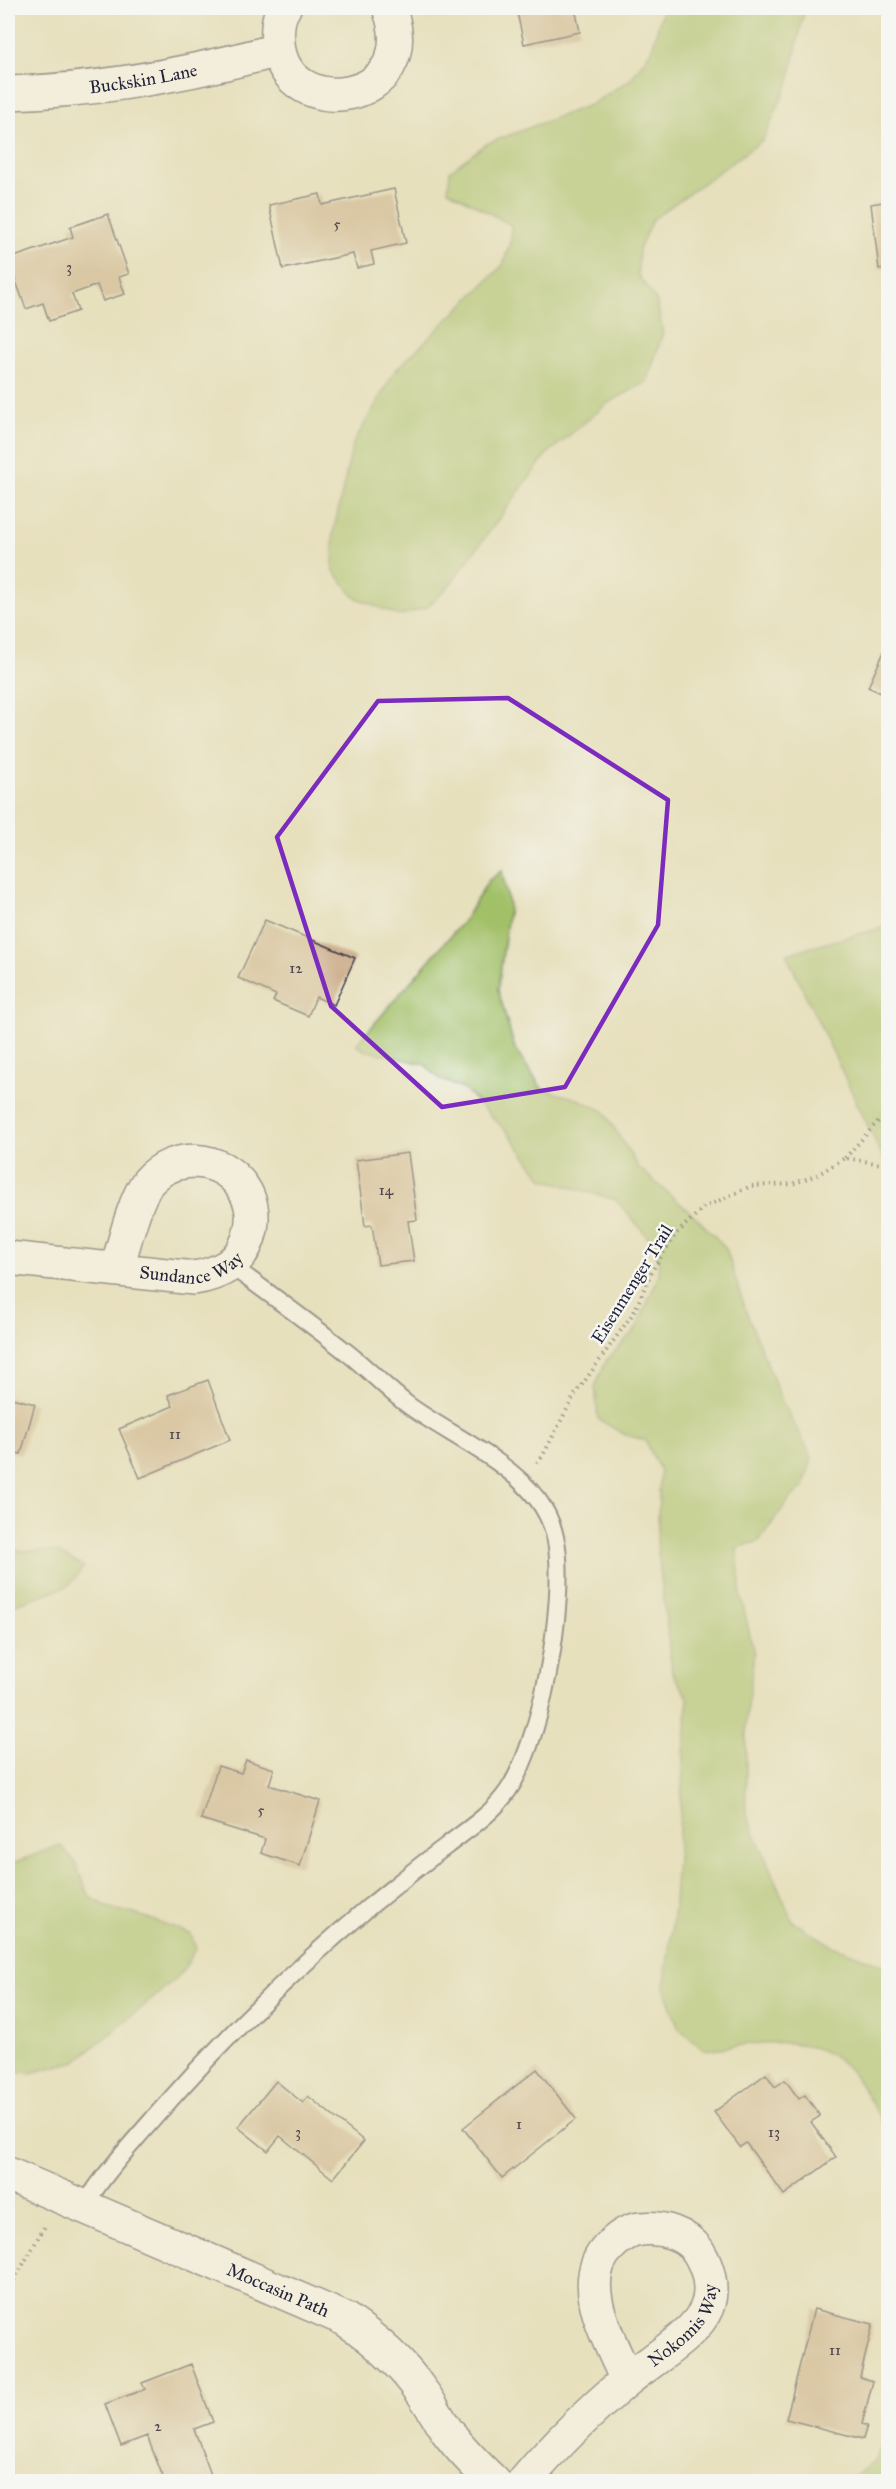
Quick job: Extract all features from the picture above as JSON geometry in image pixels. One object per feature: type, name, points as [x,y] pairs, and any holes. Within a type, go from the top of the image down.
[{"type":"street","points":[[284,8],[277,31],[278,50],[286,68],[297,81],[314,92],[334,96],[353,93],[373,83],[388,67],[396,47],[396,25],[389,8]]},
{"type":"street","name":"Buckskin Lane","points":[[8,93],[56,91],[150,80],[214,68],[278,50]]},
{"type":"street","name":"Sundance Way","points":[[8,1258],[194,1278],[213,1274],[230,1265],[244,1249],[252,1230],[252,1208],[244,1188],[225,1169],[205,1161],[183,1161],[164,1168],[149,1182],[140,1195],[117,1268]]},
{"type":"street","name":"Moccasin Path","points":[[8,2174],[345,2319],[376,2340],[400,2365],[422,2391],[466,2455],[495,2481]]},
{"type":"street","name":"Nokomis Way","points":[[524,2481],[547,2455],[627,2380]]},
{"type":"lane","points":[[72,2201],[112,2166],[198,2068],[281,1983],[385,1894],[488,1813],[516,1779],[539,1717],[549,1666],[558,1578],[556,1542],[549,1518],[536,1498],[520,1480],[501,1465],[412,1408],[350,1355],[230,1265]]},
{"type":"path","name":"Eisenmenger Trail","points":[[520,1480],[542,1457],[574,1396],[634,1312],[653,1269],[676,1234],[703,1208],[751,1186],[792,1184],[817,1175],[845,1158],[882,1117],[888,1105]]},
{"type":"path","points":[[845,1158],[888,1165]]},
{"type":"path","points":[[8,2291],[72,2201]]},
{"type":"highlighted area","points":[[508,698],[668,800],[658,925],[565,1087],[442,1107],[331,1006],[277,837],[378,701]]},
{"type":"green space","points":[[663,8],[805,8],[789,82],[763,140],[652,220],[639,250],[638,275],[657,302],[663,333],[647,382],[608,403],[546,455],[449,586],[426,608],[399,616],[354,597],[333,570],[333,533],[353,444],[395,371],[503,265],[511,239],[511,225],[448,190],[450,171],[486,144],[592,104],[631,79],[652,49]]},
{"type":"green space","points":[[502,871],[509,906],[498,990],[515,1049],[542,1089],[578,1099],[604,1111],[638,1167],[696,1217],[726,1248],[744,1306],[782,1401],[812,1458],[804,1486],[789,1500],[759,1541],[737,1548],[741,1596],[754,1654],[746,1723],[746,1813],[793,1922],[833,1946],[888,1967],[888,2131],[856,2079],[837,2058],[802,2045],[782,2043],[703,2050],[678,2027],[664,1988],[673,1917],[688,1697],[672,1673],[657,1543],[660,1471],[645,1440],[625,1435],[598,1419],[595,1386],[606,1361],[636,1329],[659,1275],[658,1249],[616,1200],[543,1179],[509,1134],[465,1090],[440,1079],[424,1064],[364,1050],[356,1045],[465,919],[488,881]]},
{"type":"green space","points":[[888,926],[888,1168],[786,954]]},
{"type":"green space","points":[[8,1550],[57,1552],[84,1567],[68,1586],[16,1604],[8,1611]]},
{"type":"green space","points":[[60,1845],[73,1859],[90,1897],[110,1908],[139,1915],[191,1934],[196,1949],[182,1972],[76,2061],[31,2073],[8,2072],[8,1865]]},
{"type":"green space","points":[[888,2433],[888,2481],[848,2481],[874,2461]]},
{"type":"building","points":[[516,8],[575,8],[580,32],[524,44]]},
{"type":"building","points":[[394,189],[406,243],[371,251],[374,264],[357,268],[353,254],[283,269],[269,205],[320,194],[322,205]]},
{"type":"building","points":[[888,193],[888,268],[879,269],[871,204],[883,202],[882,194]]},
{"type":"building","points":[[108,214],[129,274],[119,277],[125,294],[103,301],[97,285],[72,294],[78,311],[49,321],[43,303],[26,309],[8,259],[73,237],[70,227]]},
{"type":"building","points":[[888,643],[888,696],[868,687]]},
{"type":"building","points":[[265,920],[355,958],[334,1005],[316,997],[308,1016],[273,1001],[276,995],[238,978]]},
{"type":"building","points":[[408,1153],[417,1220],[408,1221],[414,1261],[378,1265],[372,1225],[365,1226],[356,1160]]},
{"type":"building","points":[[208,1380],[230,1440],[140,1478],[119,1429],[173,1406],[168,1395]]},
{"type":"building","points":[[8,1397],[35,1404],[21,1454],[8,1451]]},
{"type":"building","points":[[246,1760],[274,1769],[269,1785],[320,1801],[300,1866],[261,1853],[265,1839],[201,1819],[218,1766],[241,1773]]},
{"type":"building","points":[[537,2069],[576,2119],[502,2178],[463,2128]]},
{"type":"building","points":[[766,2074],[775,2087],[785,2080],[799,2099],[805,2095],[820,2116],[811,2122],[836,2157],[784,2195],[746,2143],[740,2147],[714,2112]]},
{"type":"building","points":[[276,2081],[303,2103],[308,2096],[364,2141],[333,2179],[280,2136],[268,2151],[238,2127]]},
{"type":"building","points":[[814,2309],[873,2324],[860,2377],[873,2381],[862,2424],[867,2426],[863,2439],[786,2419]]},
{"type":"building","points":[[191,2364],[213,2422],[194,2429],[213,2480],[165,2482],[147,2436],[121,2446],[105,2404],[145,2389],[142,2383]]}]
